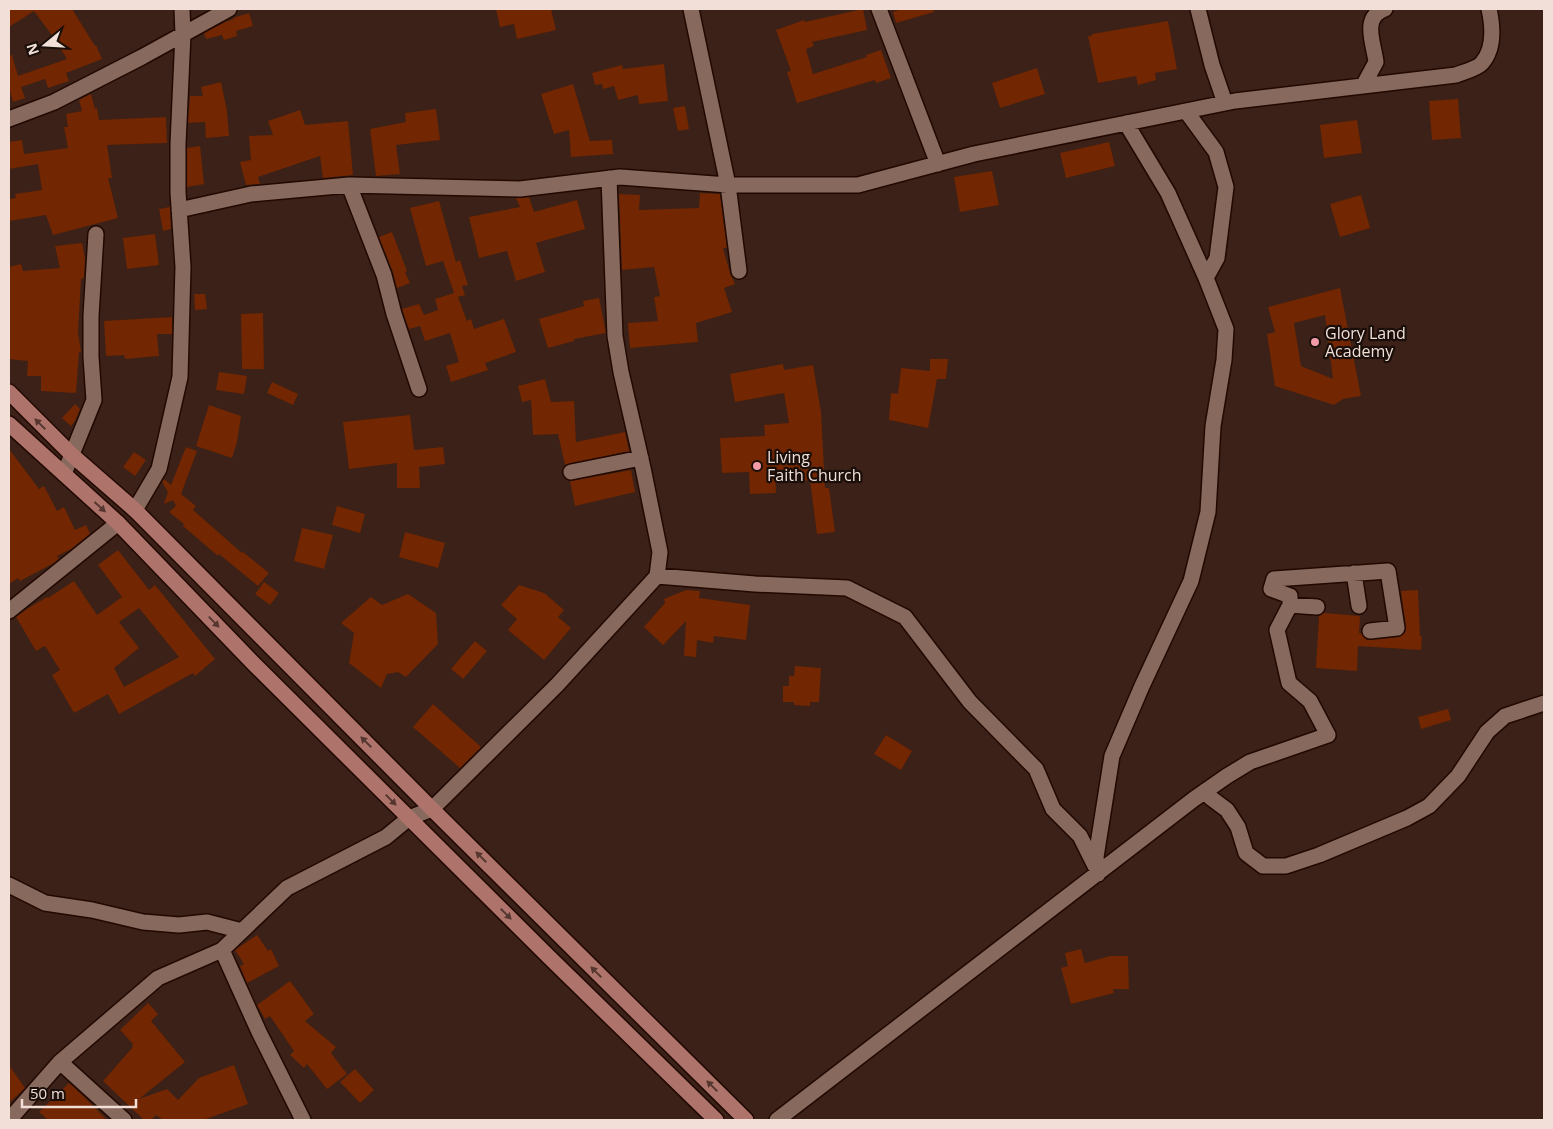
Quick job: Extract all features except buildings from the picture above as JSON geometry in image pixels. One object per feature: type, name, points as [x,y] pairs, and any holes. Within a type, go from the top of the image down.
[{"type":"main road","points":[[9,392],[72,455],[135,510],[432,809],[746,1120]]},
{"type":"main road","points":[[9,424],[118,524],[254,664],[716,1120]]},
{"type":"street","points":[[135,510],[159,469],[180,377],[182,267],[178,144],[183,34],[182,9]]},
{"type":"street","points":[[9,119],[54,102],[229,9]]},
{"type":"street","points":[[691,9],[728,185],[739,270]]},
{"type":"street","points":[[880,9],[938,164]]},
{"type":"street","points":[[1198,9],[1224,103]]},
{"type":"street","points":[[1363,86],[1376,62],[1370,30],[1371,20],[1379,11],[1384,9]]},
{"type":"street","points":[[179,210],[251,194],[348,185],[520,189],[620,177],[728,185],[858,185],[974,154],[1224,103],[1456,75],[1481,64],[1492,44],[1492,21],[1489,9]]},
{"type":"street","points":[[1186,111],[1216,152],[1226,187],[1217,258],[1206,278]]},
{"type":"street","points":[[1098,874],[1096,857],[1112,756],[1191,581],[1208,512],[1213,426],[1224,360],[1226,329],[1206,278],[1168,193],[1126,124]]},
{"type":"street","points":[[9,1120],[60,1062],[158,978],[222,950],[287,888],[386,837],[409,818],[432,809],[558,685],[657,576],[660,552],[615,336],[610,178]]},
{"type":"street","points":[[348,185],[384,276],[394,314],[419,389]]},
{"type":"street","points":[[64,474],[94,400],[91,332],[96,234]]},
{"type":"street","points":[[571,472],[641,458]]},
{"type":"street","points":[[9,611],[118,524]]},
{"type":"street","points":[[777,1120],[1205,791],[1250,762],[1328,735],[1310,701],[1289,683],[1277,630],[1290,605],[1290,596],[1271,589],[1274,579],[1388,571],[1397,628],[1370,631]]},
{"type":"street","points":[[1354,573],[1359,606]]},
{"type":"street","points":[[657,576],[755,584],[847,588],[905,617],[970,702],[1036,769],[1053,809],[1080,836],[1098,874]]},
{"type":"street","points":[[1290,605],[1317,607]]},
{"type":"street","points":[[1205,791],[1227,810],[1238,827],[1246,853],[1263,866],[1286,866],[1320,855],[1407,818],[1430,806],[1458,776],[1487,732],[1505,716],[1544,703]]},
{"type":"street","points":[[9,885],[45,903],[92,910],[143,922],[179,925],[206,922],[242,931]]},
{"type":"street","points":[[222,950],[259,1032],[303,1120]]},
{"type":"street","points":[[60,1062],[124,1120]]},
{"type":"place","name":"Glory Land Academy","points":[[1315,342]]},
{"type":"place","name":"Living Faith Church","points":[[757,466]]}]
